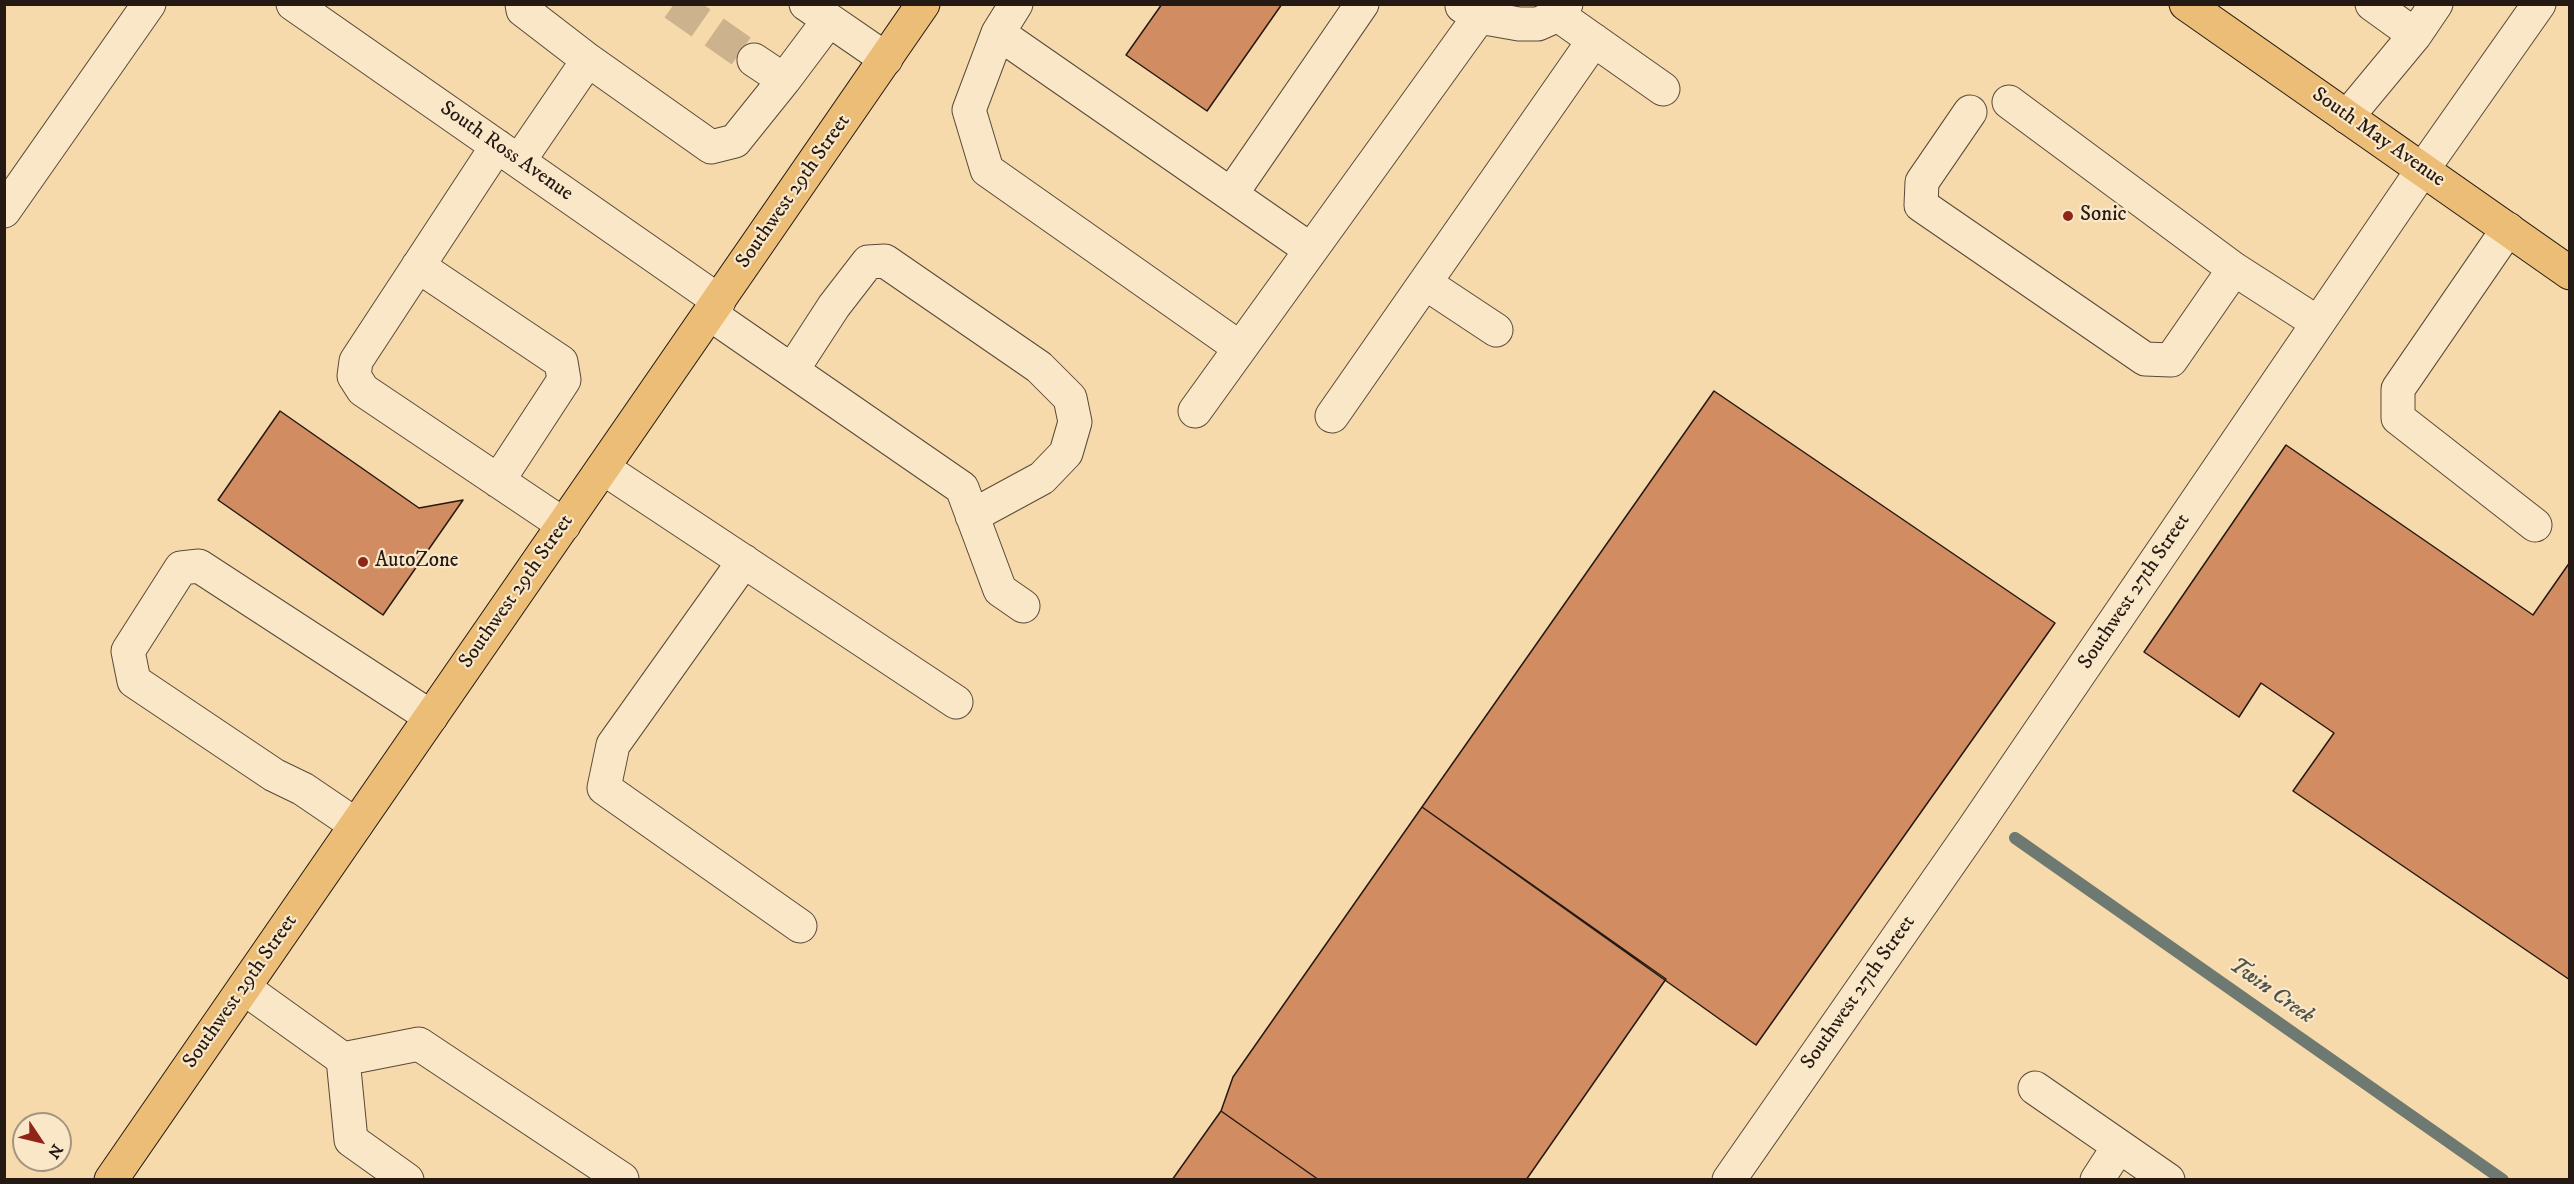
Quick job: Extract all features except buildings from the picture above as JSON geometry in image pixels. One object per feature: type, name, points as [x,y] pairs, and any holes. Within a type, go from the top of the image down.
[{"type":"main road","name":"Southwest 29th Street","points":[[111,1179],[923,4]]},
{"type":"main road","name":"South May Avenue","points":[[2186,4],[2570,273]]},
{"type":"street","points":[[4,211],[149,4]]},
{"type":"street","name":"South Ross Avenue","points":[[293,4],[508,154],[715,307],[793,369],[962,488],[1000,590],[1023,606]]},
{"type":"street","points":[[522,4],[523,10],[588,60],[711,147],[735,141],[784,81],[817,12],[886,59]]},
{"type":"street","points":[[1016,4],[998,33],[969,110],[987,170],[1240,348]]},
{"type":"street","points":[[1232,193],[1362,4]]},
{"type":"street","points":[[2372,4],[2415,35]]},
{"type":"street","points":[[2347,117],[2415,35],[2436,4]]},
{"type":"street","name":"Southwest 27th Street","points":[[1729,1179],[1974,828],[2423,169],[2540,4]]},
{"type":"street","points":[[1195,411],[1311,250],[1470,11],[1513,14],[1538,24],[1562,10],[1594,40],[1663,89]]},
{"type":"street","points":[[998,33],[1232,193],[1311,250]]},
{"type":"street","points":[[1332,416],[1594,40]]},
{"type":"street","points":[[564,525],[363,390],[354,376],[356,361],[418,267],[508,154],[588,60]]},
{"type":"street","points":[[754,60],[784,81]]},
{"type":"street","points":[[2009,102],[2234,269],[2318,323]]},
{"type":"street","points":[[1970,112],[1922,182],[1921,204],[2145,359],[2170,360],[2234,269]]},
{"type":"street","points":[[2508,229],[2398,389],[2398,418],[2535,525]]},
{"type":"street","points":[[793,369],[834,306],[868,262],[885,261],[1039,367],[1070,398],[1076,422],[1066,453],[1042,478],[972,516]]},
{"type":"street","points":[[418,267],[561,362],[564,370],[564,380],[498,481]]},
{"type":"street","points":[[1425,283],[1496,330]]},
{"type":"street","points":[[603,468],[956,702]]},
{"type":"street","points":[[744,561],[613,745],[604,788],[800,926]]},
{"type":"street","points":[[356,825],[303,789],[274,775],[134,681],[128,651],[181,568],[199,566],[431,717]]},
{"type":"street","points":[[244,988],[343,1059],[419,1044],[622,1179]]},
{"type":"street","points":[[343,1059],[351,1140],[407,1179]]},
{"type":"street","points":[[2035,1088],[2168,1179]]},
{"type":"street","points":[[2097,1179],[2119,1146]]},
{"type":"waterway","name":"Twin Creek","points":[[2015,838],[2503,1180]]},
{"type":"tunnel","points":[[674,4],[754,60]]},
{"type":"place","name":"Sonic","points":[[2068,216]]},
{"type":"place","name":"AutoZone","points":[[363,562]]}]
